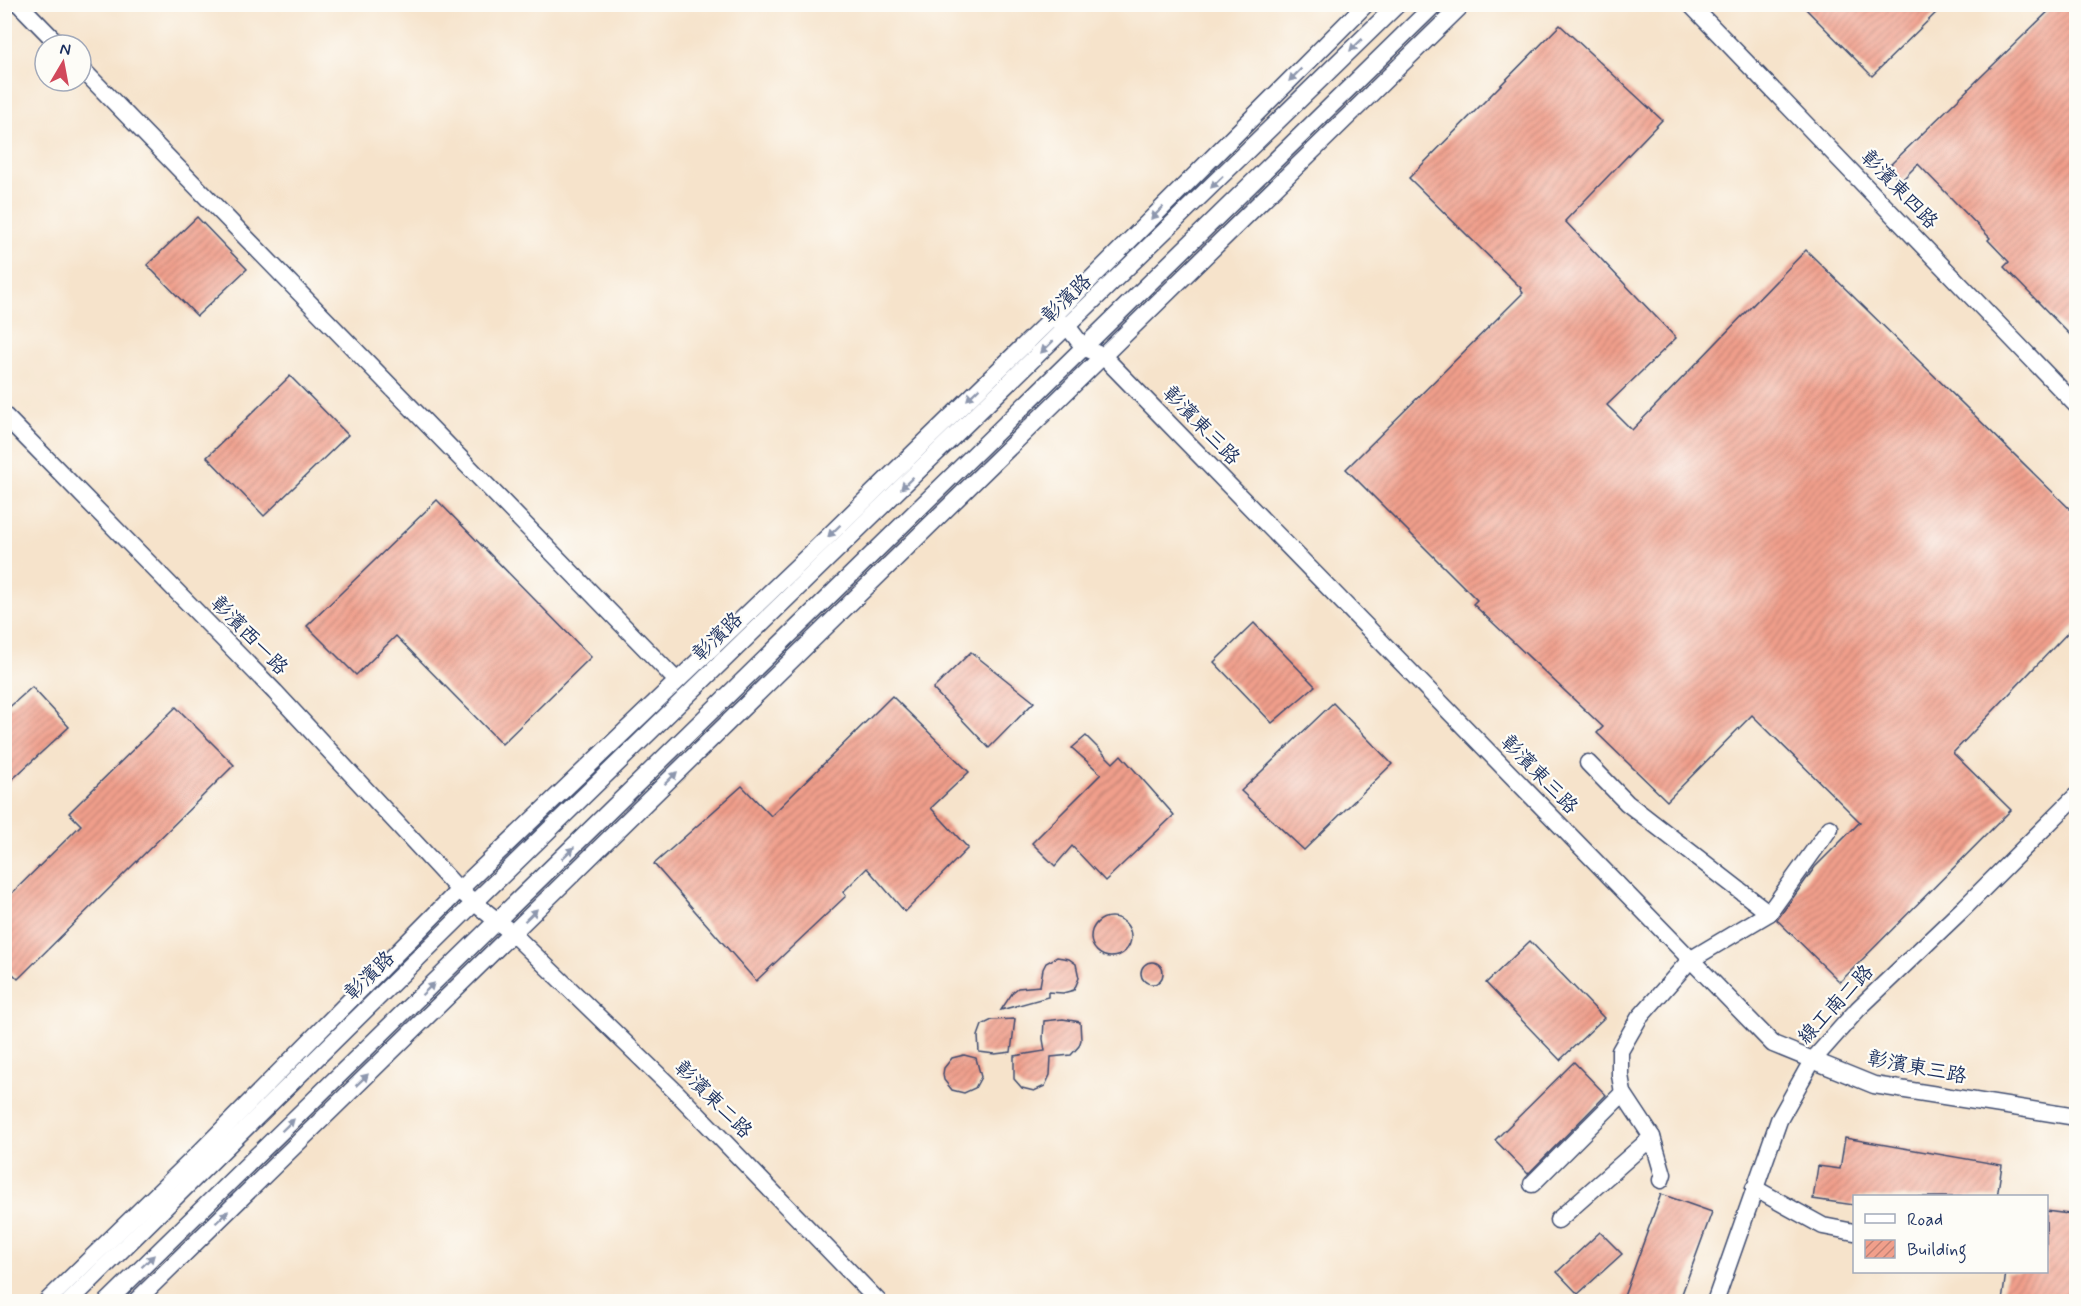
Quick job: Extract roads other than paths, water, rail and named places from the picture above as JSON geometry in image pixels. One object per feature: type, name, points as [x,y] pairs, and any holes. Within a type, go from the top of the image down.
[{"type":"street","points":[[19,4],[47,33]]},
{"type":"street","name":"彰濱路","points":[[46,1302],[201,1151],[459,890],[1053,317],[1366,4]]},
{"type":"street","name":"彰濱路","points":[[69,1302],[474,903],[1398,4]]},
{"type":"street","points":[[106,1302],[498,922],[1435,4]]},
{"type":"street","points":[[135,1302],[1463,4]]},
{"type":"street","name":"彰濱東四路","points":[[1690,4],[2076,405]]},
{"type":"street","points":[[93,80],[677,681]]},
{"type":"street","name":"彰濱東三路","points":[[1053,317],[1068,327],[1084,348],[1103,356],[1773,1044],[1874,1085],[2076,1117]]},
{"type":"street","name":"彰濱西一路","points":[[4,415],[274,692],[459,890],[474,903]]},
{"type":"street","points":[[1588,763],[1627,804],[1769,913]]},
{"type":"street","name":"線工南二路","points":[[1715,1302],[1779,1120],[1812,1061],[1858,1009],[1965,907],[2076,796]]},
{"type":"street","points":[[1661,1180],[1663,1174],[1652,1137],[1623,1093],[1620,1051],[1639,1018],[1690,960],[1769,913],[1830,828]]},
{"type":"street","name":"彰濱東二路","points":[[474,903],[512,933],[678,1094],[879,1302]]},
{"type":"street","points":[[1532,1184],[1623,1093]]},
{"type":"street","points":[[1558,1220],[1652,1137]]},
{"type":"street","points":[[1754,1188],[1823,1226],[1853,1232]]}]
